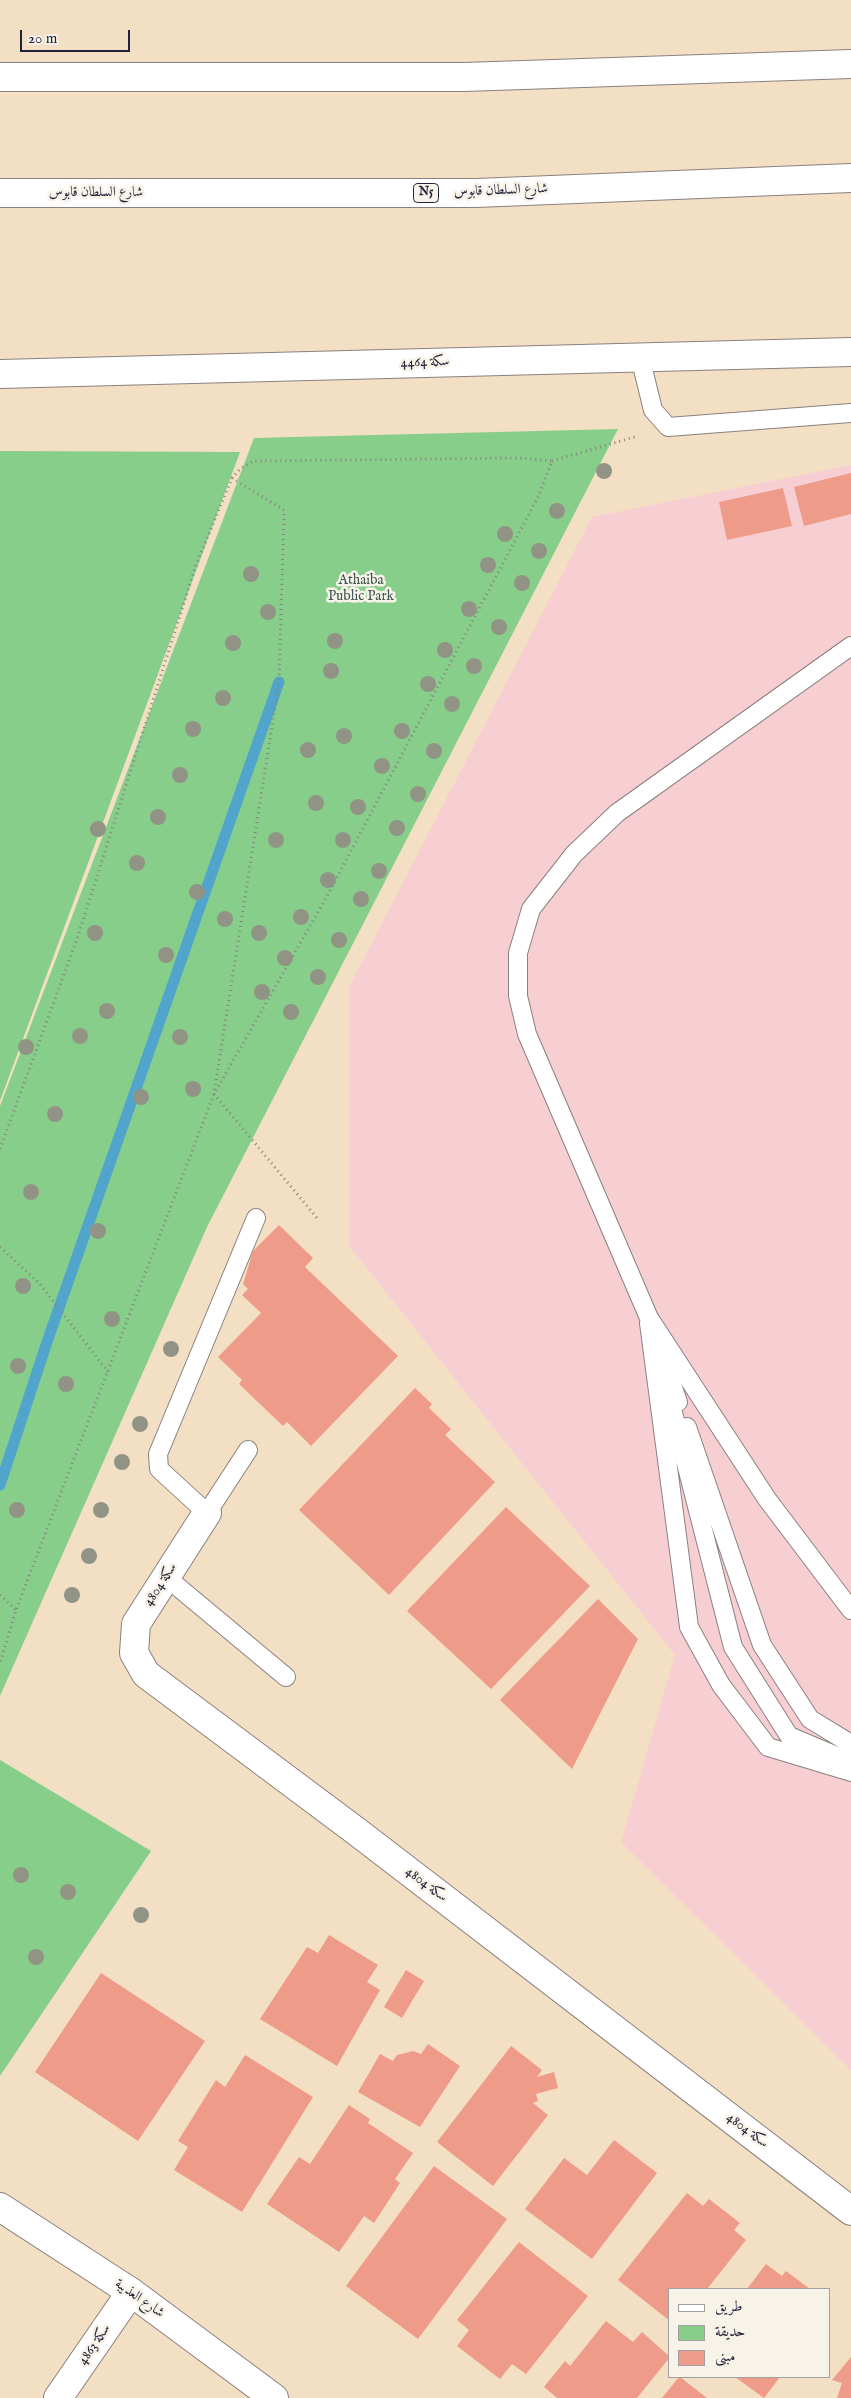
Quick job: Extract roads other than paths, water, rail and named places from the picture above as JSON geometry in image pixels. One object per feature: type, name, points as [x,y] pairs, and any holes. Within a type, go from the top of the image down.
[{"type":"main road","points":[[0,77],[464,77],[851,64]]},
{"type":"main road","name":"شارع السلطان قابوس","points":[[0,193],[476,193],[851,178]]},
{"type":"main road","name":"سكة 4464","points":[[0,374],[851,352]]},
{"type":"main road","name":"سكة 4804","points":[[207,1513],[136,1624],[134,1653],[146,1674],[356,1831],[851,2211]]},
{"type":"main road","name":"شارع العذيبة","points":[[0,2207],[131,2292],[274,2398]]},
{"type":"main road","name":"سكة 4863","points":[[58,2398],[131,2292]]},
{"type":"lane","points":[[640,357],[653,410],[668,427],[851,412]]},
{"type":"lane","points":[[851,646],[617,813],[574,854],[531,909],[518,953],[518,996],[527,1034],[648,1318],[762,1645],[810,1719],[851,1744]]},
{"type":"lane","points":[[248,1450],[207,1513],[159,1469],[158,1454],[167,1437],[256,1218]]},
{"type":"lane","points":[[648,1318],[767,1499],[851,1610]]},
{"type":"lane","points":[[648,1318],[733,1647],[789,1736],[851,1762]]},
{"type":"lane","points":[[648,1318],[689,1627],[720,1685],[768,1747],[851,1772]]},
{"type":"lane","points":[[166,1577],[286,1677]]},
{"type":"waterway","points":[[0,1485],[47,1342],[279,682]]},
{"type":"park label","name":"Athaiba Public Park","points":[[361,590]]}]
